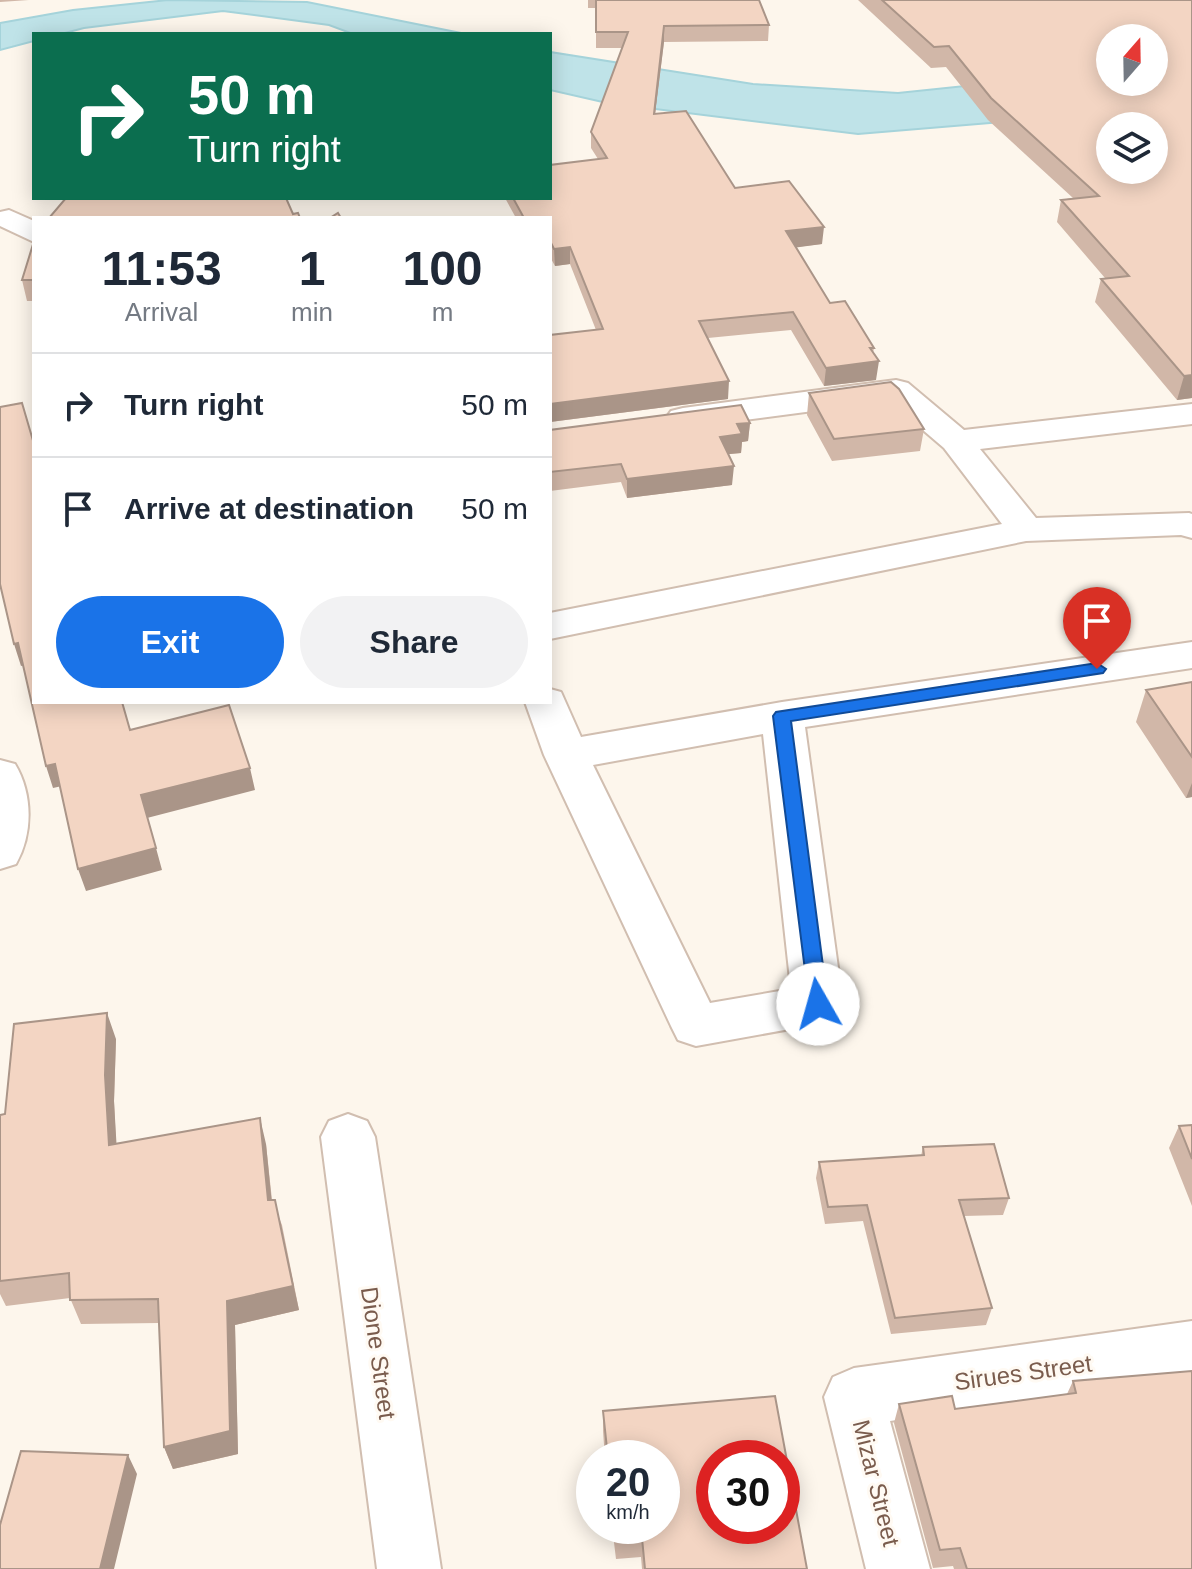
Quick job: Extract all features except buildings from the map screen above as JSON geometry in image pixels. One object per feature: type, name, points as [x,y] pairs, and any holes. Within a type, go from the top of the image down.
[{"type":"street","points":[[644,423],[896,390],[956,441],[1026,530]]},
{"type":"street","points":[[956,441],[1192,414]]},
{"type":"street","points":[[552,626],[1026,530],[1189,524],[1192,527]]},
{"type":"street","points":[[566,755],[782,716],[1192,655]]},
{"type":"street","points":[[547,704],[566,755],[696,1026],[818,1004],[782,716]]},
{"type":"street","points":[[0,775],[8,810],[0,852]]},
{"type":"street","name":"Dione Street","points":[[348,1137],[409,1569]]},
{"type":"street","name":"Sirues Street","points":[[854,1397],[1192,1349]]},
{"type":"street","name":"Mizar Street","points":[[854,1397],[898,1569]]},
{"type":"water","points":[[168,0],[307,2],[456,32],[348,32],[329,25],[223,11],[69,32],[32,32],[32,42],[0,50],[0,23],[73,10]]},
{"type":"water","points":[[1096,40],[1096,87],[1002,122],[858,134],[607,103],[552,90],[552,52],[753,84],[898,93],[1023,80]]},
{"type":"route","points":[[818,1004],[782,716],[1097,669]]}]
